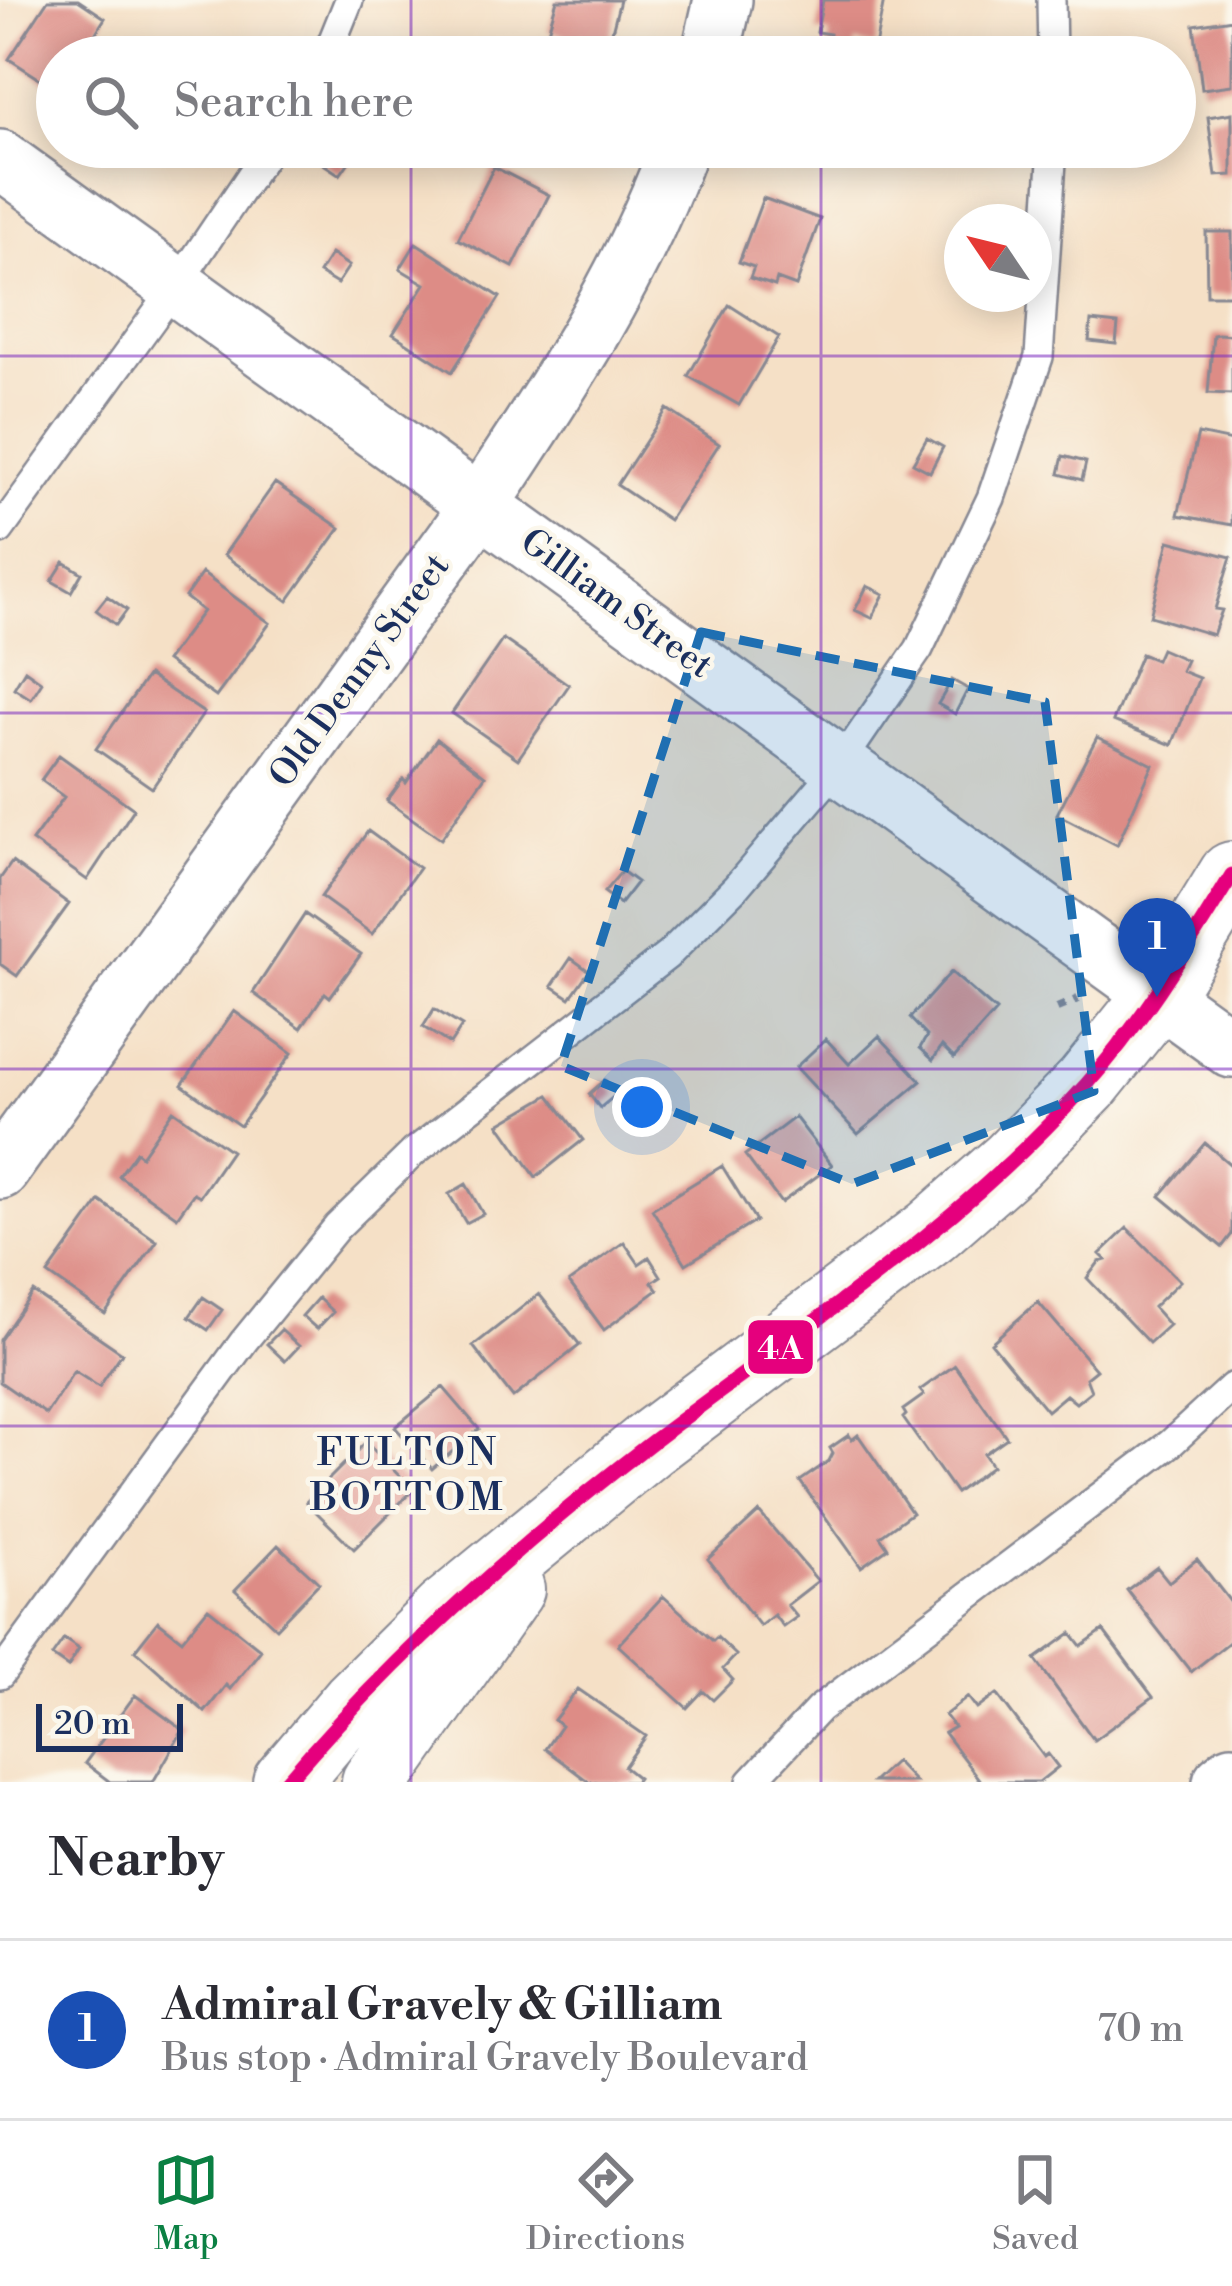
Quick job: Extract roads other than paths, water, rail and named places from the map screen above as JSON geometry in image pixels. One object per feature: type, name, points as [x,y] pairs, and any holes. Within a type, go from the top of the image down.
[{"type":"street","points":[[715,36],[723,0]]},
{"type":"street","name":"Gilliam Street","points":[[0,159],[1232,1049]]},
{"type":"street","name":"Old Denny Street","points":[[0,1170],[551,401],[622,279],[670,168]]},
{"type":"street","points":[[286,1782],[354,1702],[445,1612],[694,1409],[931,1232],[1012,1161],[1087,1084],[1157,997],[1232,875]]},
{"type":"street","points":[[375,1782],[558,1522]]},
{"type":"street","points":[[1222,1782],[1232,1774]]},
{"type":"lane","points":[[335,36],[350,0]]},
{"type":"lane","points":[[1051,0],[1052,36]]},
{"type":"lane","points":[[0,530],[256,168]]},
{"type":"lane","points":[[0,1675],[244,1341],[337,1227],[414,1153],[668,955],[736,887],[839,766],[920,649],[991,498],[1039,357],[1052,168]]},
{"type":"lane","points":[[751,1782],[819,1709],[1171,1443],[1232,1388]]},
{"type":"place","name":"Admiral Gravely & Gilliam","points":[[1157,997]]},
{"type":"district","name":"FULTON BOTTOM","points":[[408,1476]]}]
